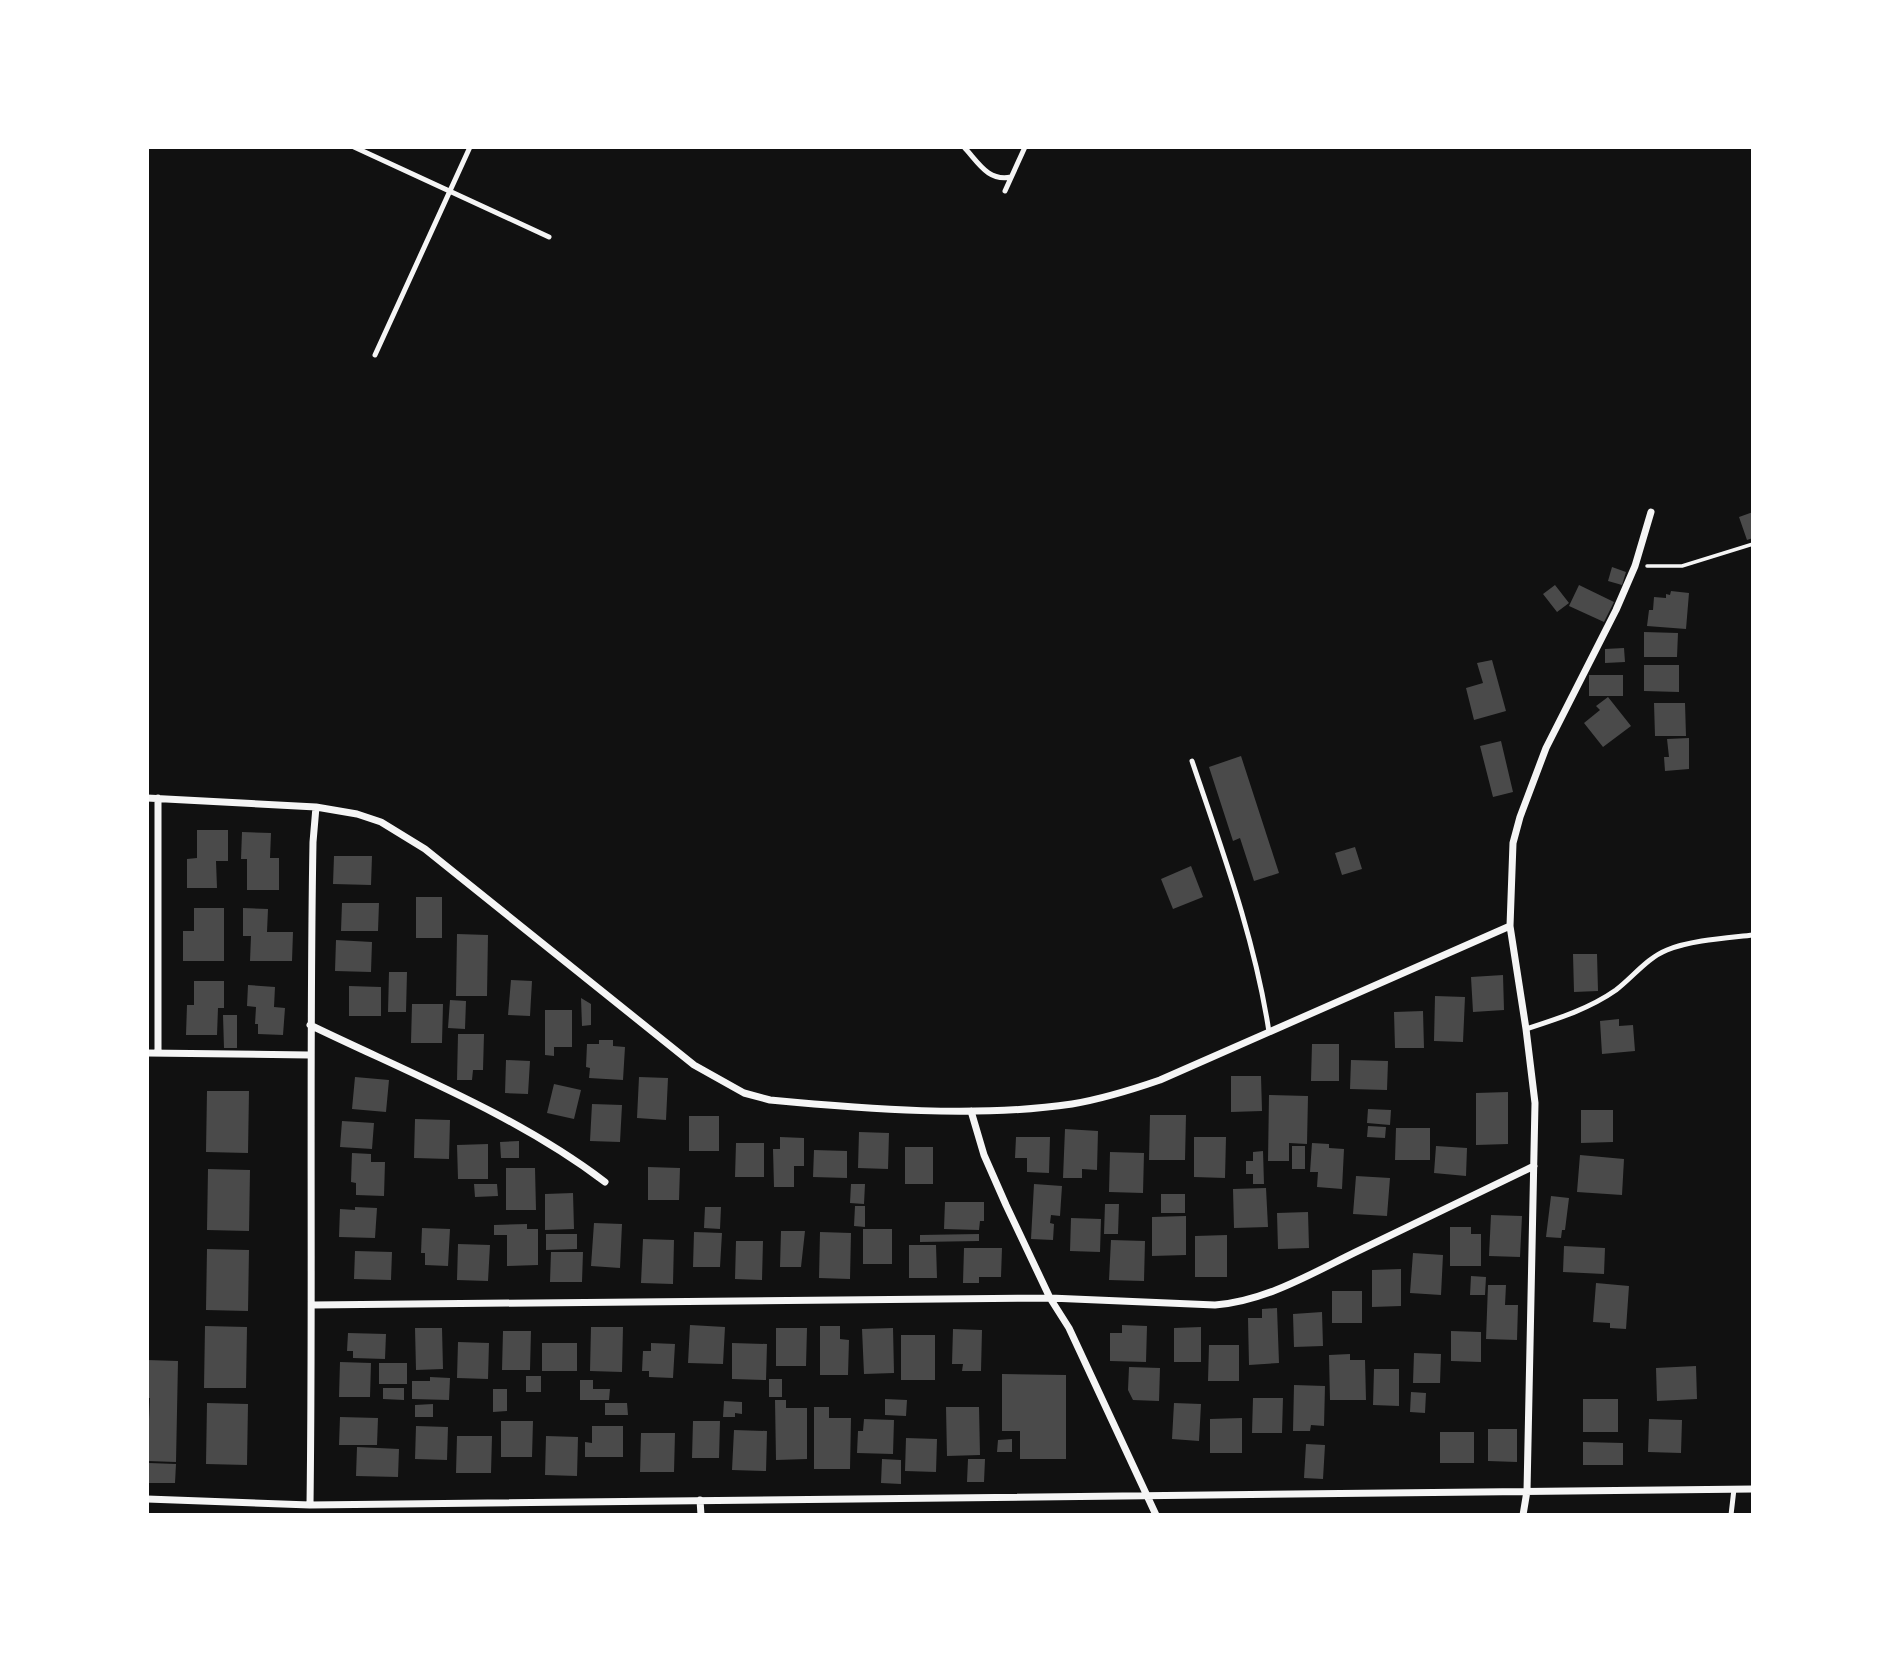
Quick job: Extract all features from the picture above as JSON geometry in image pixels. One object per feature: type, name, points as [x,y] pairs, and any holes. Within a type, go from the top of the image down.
[{"type":"street","points":[[1523,1515],[1527,1491],[1535,1104],[1510,926],[1513,843],[1532,782],[1635,566],[1651,512]]},
{"type":"street","points":[[147,798],[316,807],[357,814],[381,822],[415,841],[694,1065],[744,1093],[769,1100],[811,1104],[971,1111],[1072,1104],[1123,1093],[1160,1080],[1510,926]]},
{"type":"street","points":[[158,798],[158,1053]]},
{"type":"street","points":[[310,1505],[312,1305],[309,1055],[316,807]]},
{"type":"street","points":[[310,1025],[492,1113],[568,1154],[605,1182]]},
{"type":"street","points":[[147,1054],[309,1055]]},
{"type":"street","points":[[971,1111],[990,1167],[1050,1298],[1069,1328],[1153,1514]]},
{"type":"street","points":[[312,1305],[1050,1298],[1215,1306],[1234,1304],[1259,1297],[1534,1166]]},
{"type":"street","points":[[147,1499],[310,1505],[1753,1489]]},
{"type":"street","points":[[700,1500],[701,1515]]},
{"type":"lane","points":[[354,147],[549,237]]},
{"type":"lane","points":[[375,355],[470,147]]},
{"type":"lane","points":[[964,147],[991,176],[1001,179],[1011,177]]},
{"type":"lane","points":[[1005,191],[1025,147]]},
{"type":"lane","points":[[1192,761],[1239,901],[1262,985],[1269,1032]]},
{"type":"lane","points":[[1526,1029],[1593,1004],[1616,990],[1657,955],[1668,950],[1682,945],[1753,935]]},
{"type":"lane","points":[[1731,1515],[1734,1489]]},
{"type":"path","points":[[1635,566],[1682,566],[1753,544]]},
{"type":"building","points":[[1753,512],[1753,538],[1747,540],[1739,517]]},
{"type":"building","points":[[1612,567],[1626,572],[1622,585],[1608,581]]},
{"type":"building","points":[[1555,585],[1569,603],[1557,612],[1543,594]]},
{"type":"building","points":[[1579,585],[1614,602],[1604,622],[1569,606]]},
{"type":"building","points":[[1671,591],[1689,593],[1686,629],[1647,626],[1654,597],[1666,598],[1666,594],[1670,595]]},
{"type":"building","points":[[1644,632],[1678,633],[1677,657],[1644,657]]},
{"type":"building","points":[[1624,648],[1625,662],[1605,663],[1605,649]]},
{"type":"building","points":[[1492,660],[1506,711],[1474,720],[1466,688],[1483,683],[1477,663]]},
{"type":"building","points":[[1644,665],[1679,665],[1679,692],[1644,691]]},
{"type":"building","points":[[1589,675],[1623,675],[1623,696],[1589,696]]},
{"type":"building","points":[[1608,697],[1631,726],[1603,747],[1584,723],[1600,710],[1596,706]]},
{"type":"building","points":[[1654,703],[1685,703],[1686,736],[1655,736]]},
{"type":"building","points":[[1689,738],[1689,769],[1665,771],[1664,757],[1669,757],[1667,739]]},
{"type":"building","points":[[1501,741],[1513,792],[1493,797],[1480,746]]},
{"type":"building","points":[[1241,756],[1279,873],[1254,881],[1240,838],[1233,841],[1209,767]]},
{"type":"building","points":[[197,830],[228,830],[228,861],[216,861],[217,888],[187,888],[187,859],[197,858]]},
{"type":"building","points":[[242,832],[271,833],[270,858],[279,858],[279,890],[247,890],[247,859],[241,859]]},
{"type":"building","points":[[1355,847],[1362,869],[1342,875],[1335,853]]},
{"type":"building","points":[[334,856],[372,856],[371,885],[333,884]]},
{"type":"building","points":[[1191,866],[1203,897],[1173,909],[1161,879]]},
{"type":"building","points":[[416,897],[442,897],[442,938],[416,938]]},
{"type":"building","points":[[342,903],[379,903],[378,931],[341,931]]},
{"type":"building","points":[[194,908],[224,908],[224,961],[183,961],[183,931],[194,931]]},
{"type":"building","points":[[243,908],[268,909],[267,932],[293,932],[292,961],[250,961],[251,936],[243,936]]},
{"type":"building","points":[[457,934],[488,935],[487,996],[456,996]]},
{"type":"building","points":[[336,940],[372,942],[371,972],[335,971]]},
{"type":"building","points":[[1573,954],[1597,954],[1598,991],[1574,992]]},
{"type":"building","points":[[389,972],[407,972],[406,1012],[388,1012]]},
{"type":"building","points":[[1503,975],[1504,1010],[1473,1012],[1471,977]]},
{"type":"building","points":[[511,980],[532,981],[530,1016],[508,1015]]},
{"type":"building","points":[[194,981],[224,981],[224,1008],[218,1008],[217,1035],[186,1035],[187,1005],[194,1005]]},
{"type":"building","points":[[248,985],[275,987],[274,1007],[285,1008],[283,1035],[258,1034],[258,1024],[255,1024],[256,1007],[247,1006]]},
{"type":"building","points":[[349,986],[381,987],[381,1016],[349,1016]]},
{"type":"building","points":[[1435,996],[1465,997],[1463,1042],[1434,1041]]},
{"type":"building","points":[[581,998],[591,1004],[591,1025],[582,1026]]},
{"type":"building","points":[[450,1000],[466,1001],[465,1029],[448,1028]]},
{"type":"building","points":[[412,1004],[443,1004],[442,1043],[411,1043]]},
{"type":"building","points":[[545,1010],[572,1010],[572,1047],[554,1047],[554,1056],[545,1055]]},
{"type":"building","points":[[1423,1011],[1424,1048],[1395,1048],[1394,1012]]},
{"type":"building","points":[[223,1015],[237,1015],[237,1048],[224,1048]]},
{"type":"building","points":[[1619,1019],[1619,1026],[1633,1025],[1635,1051],[1602,1054],[1600,1021]]},
{"type":"building","points":[[458,1034],[484,1034],[483,1070],[473,1070],[472,1080],[457,1080]]},
{"type":"building","points":[[599,1040],[613,1040],[613,1046],[625,1047],[623,1080],[589,1078],[590,1068],[586,1067],[587,1044],[599,1044]]},
{"type":"building","points":[[1312,1044],[1339,1044],[1339,1081],[1311,1081]]},
{"type":"building","points":[[506,1060],[530,1061],[528,1094],[505,1093]]},
{"type":"building","points":[[1351,1060],[1388,1061],[1387,1090],[1350,1089]]},
{"type":"building","points":[[1231,1076],[1261,1076],[1262,1111],[1231,1112]]},
{"type":"building","points":[[355,1077],[389,1080],[386,1112],[352,1109]]},
{"type":"building","points":[[639,1077],[668,1078],[666,1120],[637,1118]]},
{"type":"building","points":[[554,1084],[581,1090],[574,1119],[547,1113]]},
{"type":"building","points":[[207,1091],[249,1091],[248,1153],[206,1152]]},
{"type":"building","points":[[1508,1092],[1508,1144],[1476,1145],[1476,1093]]},
{"type":"building","points":[[1269,1095],[1308,1096],[1307,1144],[1289,1143],[1289,1161],[1268,1161]]},
{"type":"building","points":[[592,1104],[622,1105],[620,1142],[590,1141]]},
{"type":"building","points":[[1368,1109],[1391,1110],[1390,1125],[1367,1123]]},
{"type":"building","points":[[1581,1110],[1613,1110],[1613,1142],[1581,1143]]},
{"type":"building","points":[[1150,1115],[1186,1115],[1185,1160],[1149,1160]]},
{"type":"building","points":[[689,1116],[719,1116],[719,1151],[689,1151]]},
{"type":"building","points":[[415,1119],[450,1120],[449,1159],[414,1158]]},
{"type":"building","points":[[342,1121],[374,1123],[372,1149],[340,1147]]},
{"type":"building","points":[[1368,1126],[1386,1127],[1385,1138],[1367,1137]]},
{"type":"building","points":[[1396,1128],[1430,1128],[1430,1160],[1395,1160]]},
{"type":"building","points":[[1065,1129],[1098,1131],[1097,1170],[1082,1169],[1082,1178],[1063,1178]]},
{"type":"building","points":[[859,1132],[889,1133],[888,1169],[858,1168]]},
{"type":"building","points":[[780,1137],[804,1138],[804,1166],[794,1166],[794,1187],[774,1187],[773,1149],[780,1149]]},
{"type":"building","points":[[1016,1137],[1050,1137],[1049,1173],[1027,1172],[1027,1158],[1015,1158]]},
{"type":"building","points":[[1194,1137],[1226,1137],[1225,1178],[1194,1177]]},
{"type":"building","points":[[519,1141],[519,1158],[501,1158],[500,1142]]},
{"type":"building","points":[[736,1143],[764,1143],[764,1177],[735,1177]]},
{"type":"building","points":[[1312,1143],[1329,1144],[1329,1148],[1344,1149],[1342,1189],[1317,1187],[1318,1172],[1310,1172]]},
{"type":"building","points":[[488,1144],[488,1179],[458,1179],[457,1145]]},
{"type":"building","points":[[1292,1146],[1305,1146],[1305,1169],[1292,1169]]},
{"type":"building","points":[[1436,1146],[1467,1148],[1466,1176],[1434,1173]]},
{"type":"building","points":[[905,1147],[933,1147],[933,1184],[905,1184]]},
{"type":"building","points":[[814,1150],[847,1151],[847,1178],[813,1177]]},
{"type":"building","points":[[1263,1151],[1264,1184],[1253,1184],[1253,1174],[1246,1174],[1246,1161],[1253,1161],[1253,1152]]},
{"type":"building","points":[[1110,1152],[1144,1153],[1143,1193],[1109,1192]]},
{"type":"building","points":[[352,1153],[371,1154],[371,1162],[385,1162],[384,1196],[356,1195],[356,1183],[351,1182]]},
{"type":"building","points":[[1580,1155],[1624,1159],[1622,1195],[1577,1192]]},
{"type":"building","points":[[648,1167],[680,1168],[679,1200],[648,1200]]},
{"type":"building","points":[[506,1168],[535,1168],[536,1210],[506,1210]]},
{"type":"building","points":[[208,1169],[250,1170],[249,1231],[207,1230]]},
{"type":"building","points":[[1356,1176],[1390,1178],[1387,1216],[1353,1214]]},
{"type":"building","points":[[474,1184],[497,1184],[498,1196],[475,1197]]},
{"type":"building","points":[[851,1184],[865,1184],[864,1204],[850,1203]]},
{"type":"building","points":[[1034,1184],[1062,1186],[1060,1216],[1051,1215],[1050,1223],[1054,1224],[1053,1240],[1031,1239]]},
{"type":"building","points":[[1266,1188],[1268,1227],[1234,1228],[1233,1189]]},
{"type":"building","points":[[573,1193],[574,1229],[545,1230],[545,1194]]},
{"type":"building","points":[[1161,1194],[1185,1194],[1185,1213],[1161,1213]]},
{"type":"building","points":[[1551,1196],[1569,1198],[1565,1230],[1562,1230],[1561,1238],[1546,1237]]},
{"type":"building","points":[[945,1202],[984,1202],[984,1221],[980,1221],[979,1230],[944,1229]]},
{"type":"building","points":[[1105,1204],[1119,1204],[1118,1234],[1104,1234]]},
{"type":"building","points":[[855,1206],[865,1206],[865,1227],[854,1226]]},
{"type":"building","points":[[355,1207],[377,1208],[375,1238],[339,1237],[340,1209],[355,1210]]},
{"type":"building","points":[[705,1207],[721,1207],[720,1229],[704,1228]]},
{"type":"building","points":[[1308,1212],[1309,1248],[1278,1249],[1277,1213]]},
{"type":"building","points":[[1491,1215],[1522,1216],[1520,1257],[1489,1256]]},
{"type":"building","points":[[1186,1216],[1186,1255],[1152,1256],[1152,1217]]},
{"type":"building","points":[[1071,1218],[1101,1219],[1100,1252],[1070,1251]]},
{"type":"building","points":[[594,1223],[622,1224],[620,1268],[591,1266]]},
{"type":"building","points":[[527,1224],[527,1229],[538,1229],[538,1265],[507,1266],[507,1235],[494,1235],[494,1225]]},
{"type":"building","points":[[1450,1227],[1471,1227],[1471,1234],[1481,1234],[1481,1266],[1450,1266]]},
{"type":"building","points":[[422,1228],[450,1229],[448,1266],[425,1265],[425,1253],[421,1253]]},
{"type":"building","points":[[863,1229],[892,1229],[892,1264],[863,1264]]},
{"type":"building","points":[[781,1231],[805,1231],[801,1267],[780,1267]]},
{"type":"building","points":[[694,1232],[722,1233],[720,1267],[693,1267]]},
{"type":"building","points":[[820,1232],[851,1233],[850,1279],[819,1278]]},
{"type":"building","points":[[546,1234],[577,1234],[577,1249],[546,1250]]},
{"type":"building","points":[[979,1234],[979,1241],[920,1242],[920,1235]]},
{"type":"building","points":[[1227,1235],[1227,1277],[1195,1277],[1195,1236]]},
{"type":"building","points":[[643,1239],[674,1240],[673,1284],[641,1283]]},
{"type":"building","points":[[1111,1240],[1145,1241],[1144,1281],[1109,1280]]},
{"type":"building","points":[[736,1241],[763,1241],[762,1280],[735,1279]]},
{"type":"building","points":[[458,1244],[490,1245],[488,1281],[457,1280]]},
{"type":"building","points":[[909,1245],[936,1245],[937,1278],[909,1278]]},
{"type":"building","points":[[1564,1246],[1605,1248],[1604,1274],[1563,1272]]},
{"type":"building","points":[[964,1248],[1002,1248],[1001,1277],[979,1277],[979,1283],[963,1283]]},
{"type":"building","points":[[207,1249],[249,1250],[248,1311],[206,1310]]},
{"type":"building","points":[[355,1251],[392,1252],[391,1280],[354,1279]]},
{"type":"building","points":[[551,1252],[583,1252],[582,1282],[550,1282]]},
{"type":"building","points":[[1413,1253],[1443,1255],[1441,1295],[1410,1293]]},
{"type":"building","points":[[1401,1269],[1401,1306],[1372,1307],[1372,1270]]},
{"type":"building","points":[[1471,1276],[1486,1277],[1485,1295],[1470,1295]]},
{"type":"building","points":[[1596,1283],[1629,1286],[1626,1329],[1610,1328],[1610,1323],[1593,1322]]},
{"type":"building","points":[[1488,1285],[1506,1285],[1505,1305],[1518,1305],[1517,1340],[1486,1339]]},
{"type":"building","points":[[1332,1291],[1362,1291],[1362,1323],[1332,1323]]},
{"type":"building","points":[[1277,1308],[1279,1363],[1249,1365],[1248,1318],[1262,1318],[1262,1309]]},
{"type":"building","points":[[1322,1312],[1323,1346],[1294,1347],[1293,1314]]},
{"type":"building","points":[[690,1325],[725,1327],[723,1364],[688,1363]]},
{"type":"building","points":[[1122,1325],[1147,1326],[1146,1362],[1110,1361],[1110,1333],[1122,1333]]},
{"type":"building","points":[[205,1326],[247,1327],[246,1388],[204,1388]]},
{"type":"building","points":[[820,1326],[840,1326],[840,1339],[849,1340],[848,1375],[820,1375]]},
{"type":"building","points":[[591,1327],[623,1327],[622,1372],[590,1371]]},
{"type":"building","points":[[1201,1327],[1201,1362],[1174,1362],[1174,1328]]},
{"type":"building","points":[[415,1328],[442,1328],[443,1369],[416,1370]]},
{"type":"building","points":[[776,1328],[807,1328],[806,1366],[776,1366]]},
{"type":"building","points":[[893,1328],[894,1373],[864,1374],[862,1329]]},
{"type":"building","points":[[953,1329],[982,1330],[981,1371],[962,1371],[963,1364],[952,1364]]},
{"type":"building","points":[[503,1331],[531,1331],[530,1370],[502,1370]]},
{"type":"building","points":[[1451,1331],[1481,1332],[1481,1362],[1451,1361]]},
{"type":"building","points":[[348,1333],[386,1334],[385,1359],[353,1358],[353,1351],[347,1351]]},
{"type":"building","points":[[901,1335],[935,1335],[935,1380],[901,1380]]},
{"type":"building","points":[[458,1342],[489,1343],[488,1379],[457,1378]]},
{"type":"building","points":[[542,1343],[577,1343],[577,1371],[542,1371]]},
{"type":"building","points":[[651,1343],[675,1344],[673,1378],[649,1377],[649,1371],[642,1371],[643,1351],[651,1351]]},
{"type":"building","points":[[732,1343],[767,1344],[766,1380],[732,1379]]},
{"type":"building","points":[[1209,1345],[1239,1345],[1239,1381],[1208,1381]]},
{"type":"building","points":[[1414,1353],[1441,1354],[1440,1383],[1413,1383]]},
{"type":"building","points":[[1350,1354],[1350,1360],[1365,1360],[1366,1400],[1330,1400],[1329,1355]]},
{"type":"building","points":[[147,1360],[178,1361],[176,1462],[147,1461],[150,1398],[147,1398]]},
{"type":"building","points":[[340,1362],[371,1363],[370,1397],[339,1397]]},
{"type":"building","points":[[379,1363],[407,1363],[407,1384],[379,1384]]},
{"type":"building","points":[[1696,1366],[1697,1399],[1657,1401],[1656,1368]]},
{"type":"building","points":[[1129,1367],[1160,1368],[1159,1401],[1133,1400],[1128,1390]]},
{"type":"building","points":[[1374,1369],[1399,1369],[1399,1406],[1373,1405]]},
{"type":"building","points":[[1002,1374],[1066,1375],[1066,1459],[1020,1459],[1020,1431],[1002,1431]]},
{"type":"building","points":[[526,1376],[541,1376],[541,1392],[526,1392]]},
{"type":"building","points":[[430,1377],[450,1378],[449,1400],[412,1399],[412,1381],[430,1381]]},
{"type":"building","points":[[769,1379],[782,1379],[782,1397],[769,1397]]},
{"type":"building","points":[[580,1380],[593,1380],[593,1389],[610,1389],[609,1400],[580,1400]]},
{"type":"building","points":[[1294,1385],[1325,1386],[1324,1426],[1311,1425],[1310,1431],[1293,1431]]},
{"type":"building","points":[[383,1388],[404,1388],[404,1400],[383,1399]]},
{"type":"building","points":[[493,1389],[507,1389],[507,1411],[493,1412]]},
{"type":"building","points":[[1411,1392],[1426,1393],[1425,1413],[1410,1412]]},
{"type":"building","points":[[1253,1398],[1283,1398],[1282,1433],[1252,1433]]},
{"type":"building","points":[[885,1399],[907,1400],[906,1416],[885,1415]]},
{"type":"building","points":[[1583,1399],[1618,1399],[1618,1432],[1583,1432]]},
{"type":"building","points":[[775,1400],[786,1400],[786,1408],[807,1408],[807,1459],[776,1460]]},
{"type":"building","points":[[724,1401],[742,1402],[742,1414],[723,1417]]},
{"type":"building","points":[[207,1403],[248,1404],[247,1465],[206,1464]]},
{"type":"building","points":[[605,1403],[627,1403],[628,1415],[605,1415]]},
{"type":"building","points":[[1174,1403],[1201,1404],[1199,1441],[1172,1439]]},
{"type":"building","points":[[433,1404],[433,1417],[415,1417],[415,1405]]},
{"type":"building","points":[[814,1407],[829,1407],[829,1418],[851,1418],[850,1469],[814,1469]]},
{"type":"building","points":[[946,1407],[979,1407],[980,1455],[947,1456]]},
{"type":"building","points":[[340,1417],[378,1418],[377,1445],[339,1445]]},
{"type":"building","points":[[1242,1418],[1242,1453],[1210,1453],[1210,1419]]},
{"type":"building","points":[[864,1419],[894,1420],[893,1454],[857,1453],[858,1431],[863,1431]]},
{"type":"building","points":[[1649,1419],[1682,1420],[1681,1453],[1648,1452]]},
{"type":"building","points":[[501,1421],[533,1421],[532,1457],[501,1457]]},
{"type":"building","points":[[693,1421],[720,1421],[719,1458],[692,1458]]},
{"type":"building","points":[[416,1426],[448,1427],[447,1460],[415,1459]]},
{"type":"building","points":[[592,1426],[623,1426],[623,1457],[585,1457],[585,1442],[592,1443]]},
{"type":"building","points":[[1488,1429],[1517,1429],[1517,1462],[1488,1461]]},
{"type":"building","points":[[734,1430],[767,1431],[766,1471],[732,1470]]},
{"type":"building","points":[[1440,1432],[1474,1432],[1474,1463],[1440,1463]]},
{"type":"building","points":[[641,1433],[675,1433],[674,1472],[640,1472]]},
{"type":"building","points":[[457,1436],[492,1436],[491,1473],[456,1473]]},
{"type":"building","points":[[546,1436],[578,1437],[577,1476],[545,1475]]},
{"type":"building","points":[[906,1438],[937,1439],[936,1472],[905,1471]]},
{"type":"building","points":[[1012,1439],[1012,1452],[997,1452],[998,1440]]},
{"type":"building","points":[[1583,1442],[1623,1443],[1623,1465],[1583,1465]]},
{"type":"building","points":[[1306,1444],[1325,1445],[1323,1479],[1304,1478]]},
{"type":"building","points":[[357,1447],[399,1449],[398,1477],[356,1476]]},
{"type":"building","points":[[882,1459],[901,1460],[901,1484],[881,1483]]},
{"type":"building","points":[[968,1459],[985,1459],[984,1482],[967,1482]]},
{"type":"building","points":[[149,1463],[176,1464],[175,1483],[149,1483]]}]
